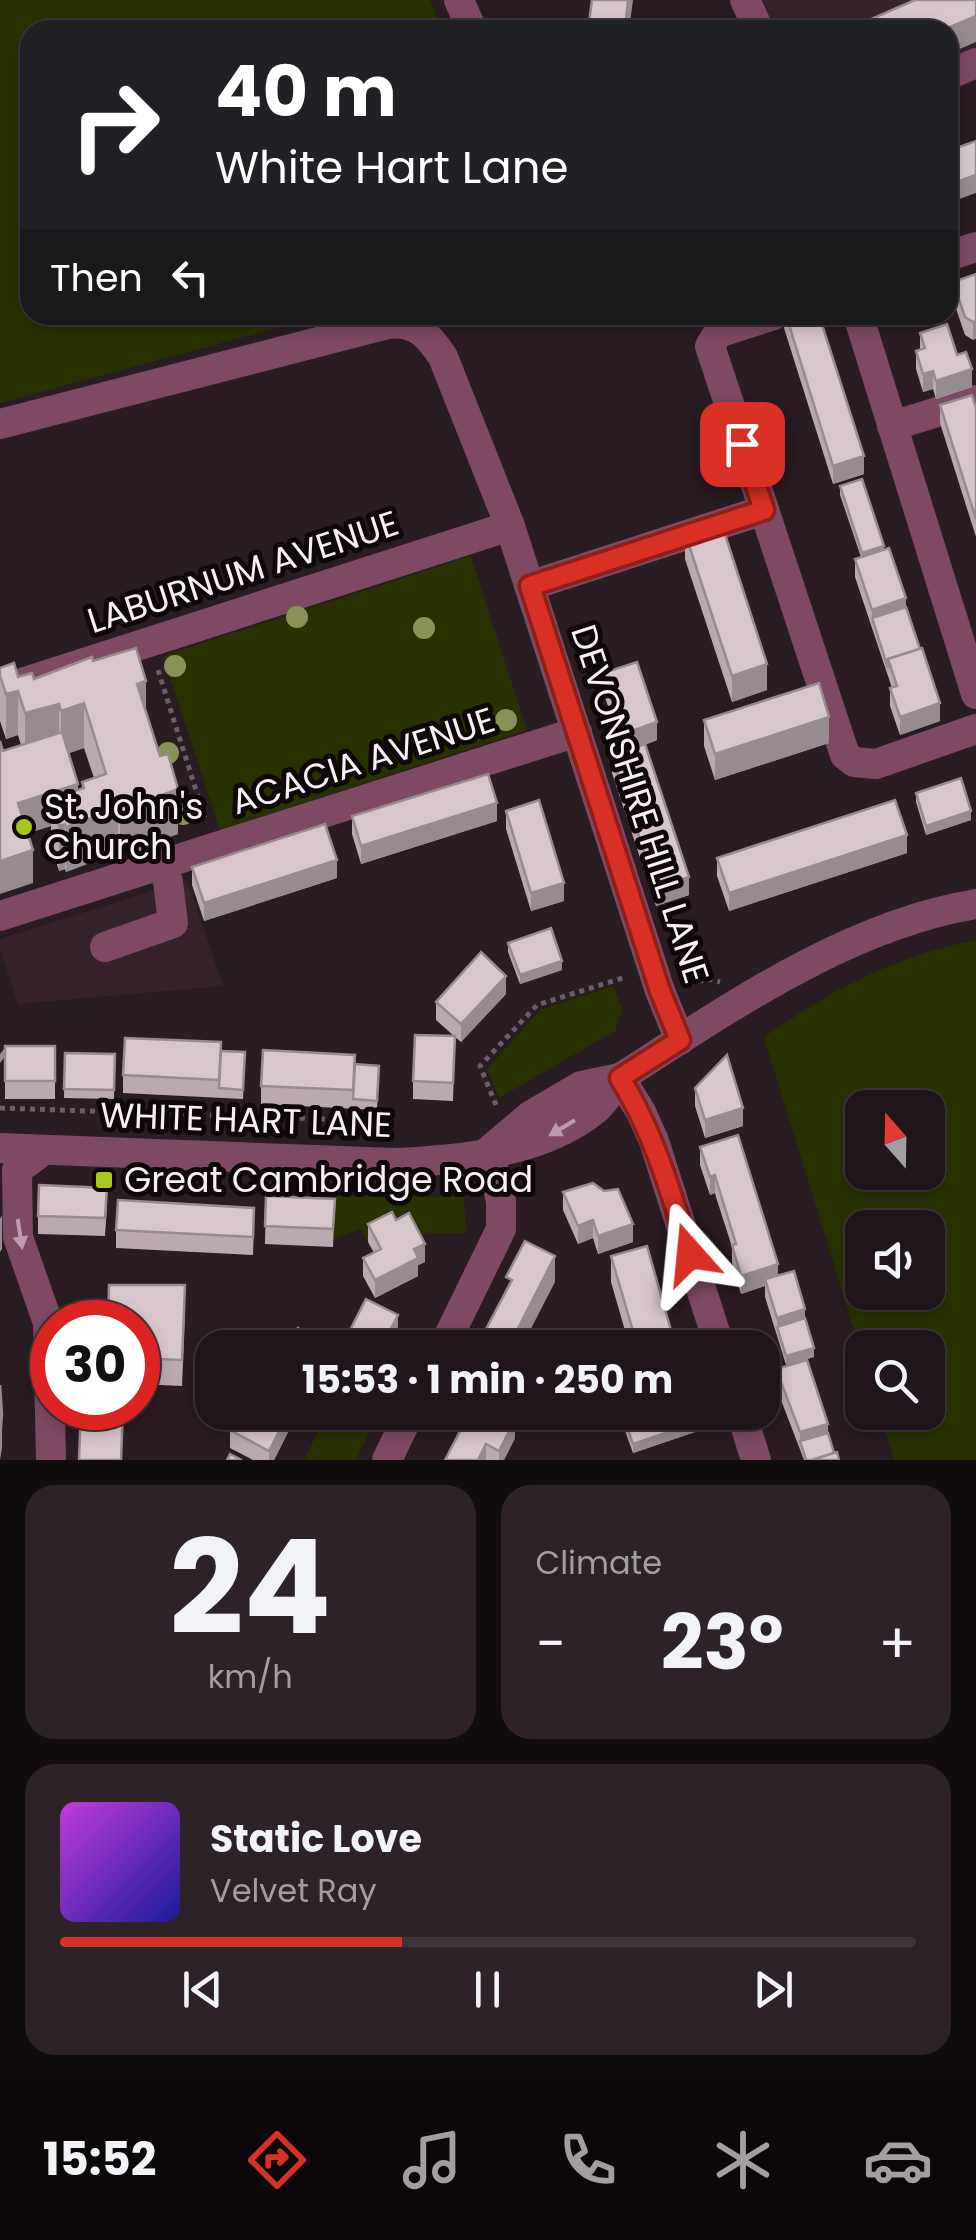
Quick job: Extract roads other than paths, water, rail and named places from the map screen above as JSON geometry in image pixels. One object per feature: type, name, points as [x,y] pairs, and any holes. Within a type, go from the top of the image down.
[{"type":"street","name":"DEVONSHIRE HILL LANE","points":[[0,424],[388,325]]},
{"type":"street","name":"DEVONSHIRE HILL LANE","points":[[406,325],[426,334],[442,358],[510,526],[660,991],[680,1040]]},
{"type":"street","points":[[738,325],[712,332],[764,510],[845,755],[854,762],[876,764],[966,732]]},
{"type":"street","points":[[861,325],[892,426],[967,636],[976,694]]},
{"type":"street","points":[[892,426],[976,400]]},
{"type":"street","points":[[530,586],[764,510]]},
{"type":"street","name":"LABURNUM AVENUE","points":[[0,690],[510,526]]},
{"type":"street","name":"ACACIA AVENUE","points":[[0,916],[577,732]]},
{"type":"street","points":[[104,947],[173,924],[162,864]]},
{"type":"street","points":[[451,1330],[502,1229],[501,1201],[489,1152],[530,1116],[581,1086],[620,1078],[821,956],[884,930],[976,904]]},
{"type":"street","points":[[620,1078],[654,1141],[714,1330]]},
{"type":"street","name":"WHITE HART LANE","points":[[0,1148],[396,1163],[489,1152]]},
{"type":"street","points":[[44,1150],[17,1170],[18,1237],[48,1323],[51,1460]]},
{"type":"street","points":[[386,1460],[401,1430]]},
{"type":"street","points":[[747,1430],[756,1460]]},
{"type":"place","name":"St. John's Church","points":[[24,827]]},
{"type":"place","name":"Great Cambridge Road","points":[[104,1180]]}]
